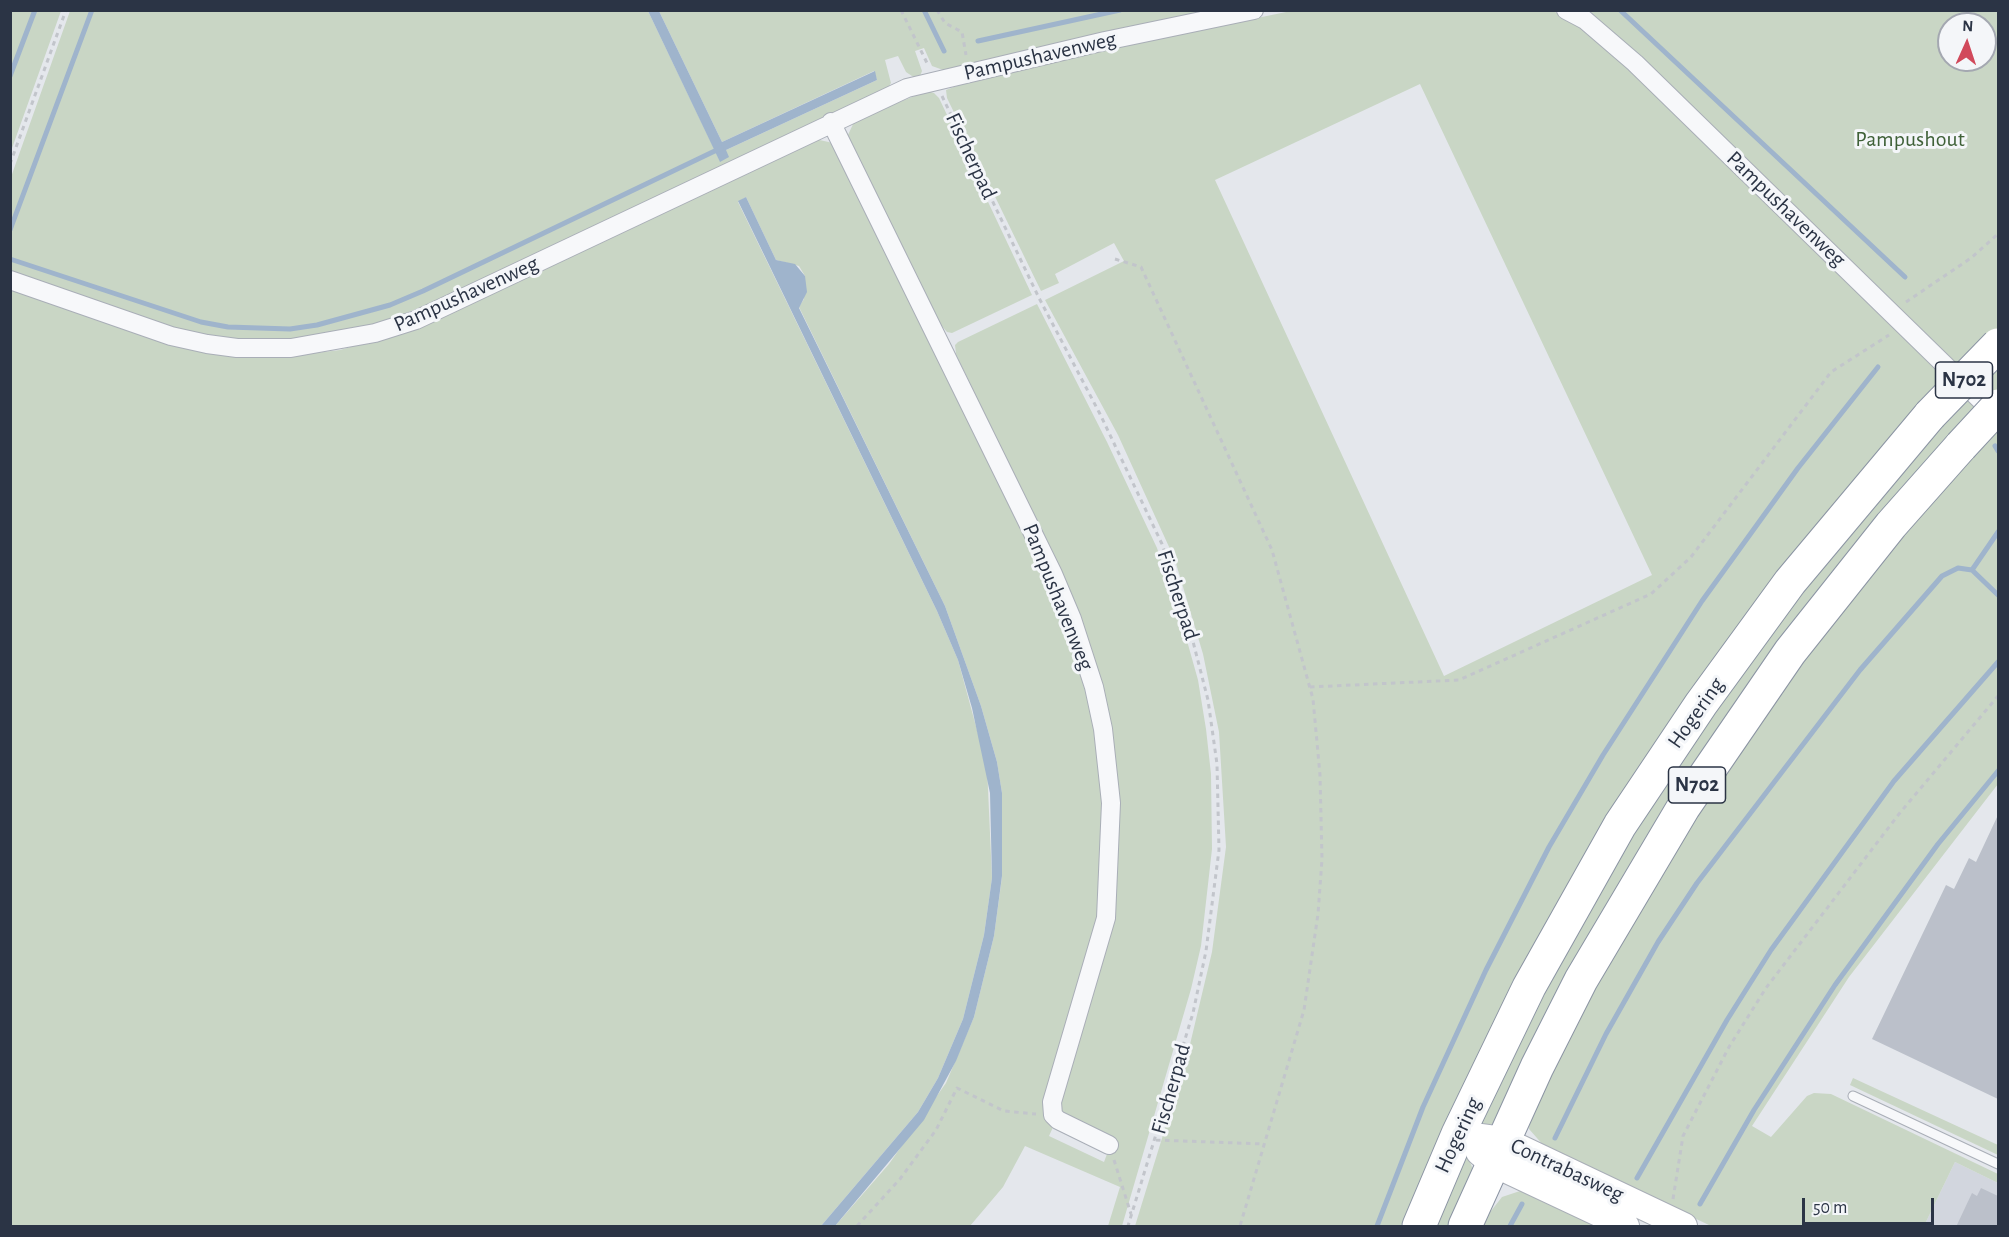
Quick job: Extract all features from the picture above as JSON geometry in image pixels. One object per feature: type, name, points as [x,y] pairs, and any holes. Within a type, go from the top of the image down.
[{"type":"highway","name":"Hogering","points":[[1419,1227],[1458,1134],[1561,928],[1643,790],[1701,704],[1790,582],[1930,416],[1998,345]]},
{"type":"highway","name":"Hogering","points":[[1466,1227],[1498,1152],[1581,980],[1629,896],[1718,754],[1832,598],[1891,525],[1998,406]]},
{"type":"street","name":"Pampushavenweg","points":[[10,280],[171,336],[207,344],[262,349],[334,342],[375,333],[416,320],[907,88],[969,72],[1254,10]]},
{"type":"street","name":"Pampushavenweg","points":[[1566,10],[1585,20],[1635,63],[1998,417]]},
{"type":"street","name":"Pampushavenweg","points":[[831,122],[1053,574],[1072,619],[1094,687],[1103,729],[1111,803],[1106,918],[1093,969],[1057,1080],[1052,1102],[1053,1115]]},
{"type":"street","points":[[1053,1115],[1109,1145]]},
{"type":"street","name":"Contrabasweg","points":[[1458,1134],[1674,1222]]},
{"type":"street","name":"Contrabasweg","points":[[1498,1152],[1626,1227]]},
{"type":"lane","points":[[1853,1096],[1998,1164]]},
{"type":"path","points":[[10,164],[66,10]]},
{"type":"path","name":"Fischerpad","points":[[901,10],[1038,298],[1100,414],[1162,544],[1188,622],[1208,700],[1217,764],[1219,850],[1206,951],[1195,1002],[1156,1140],[1128,1227]]},
{"type":"path","points":[[936,10],[945,23],[962,32],[969,72]]},
{"type":"path","points":[[1891,311],[1971,258],[1998,234]]},
{"type":"path","points":[[1115,259],[1141,267],[1264,531],[1272,550],[1310,687],[1320,775],[1322,859],[1318,914],[1304,1010],[1240,1227]]},
{"type":"path","points":[[1310,687],[1459,680],[1651,594],[1691,557],[1831,372],[1905,325]]},
{"type":"path","points":[[1674,1222],[1678,1154],[1683,1136],[1729,1047],[1766,988],[1899,814],[1998,696]]},
{"type":"path","points":[[857,1227],[900,1179],[936,1130],[957,1088],[1004,1111],[1053,1115]]},
{"type":"path","points":[[1156,1140],[1264,1144]]},
{"type":"path","points":[[1109,1145],[1132,1215]]},
{"type":"shaded area","points":[[1955,1162],[1998,1183],[1998,1226],[1924,1226]]},
{"type":"green space","points":[[10,11],[61,11],[11,151],[10,151]]},
{"type":"green space","points":[[70,11],[648,11],[720,161],[726,150],[877,80],[874,71],[722,142],[659,11],[1223,11],[1044,46],[946,71],[932,66],[924,48],[915,51],[922,71],[920,76],[915,78],[906,72],[898,56],[885,60],[891,83],[887,89],[442,299],[375,325],[289,340],[228,339],[176,330],[11,273],[11,177]]},
{"type":"green space","points":[[1291,11],[1553,11],[1597,37],[1951,382],[1853,487],[1476,1060],[1439,1136],[1401,1226],[1135,1226],[1187,1057],[1212,952],[1226,847],[1219,732],[1203,654],[1175,560],[1118,435],[1045,300],[1124,261],[1114,243],[1055,274],[1059,283],[1041,291],[947,98],[946,90],[990,73]],"holes":[[[1420,84],[1652,575],[1444,676],[1215,180]]]},
{"type":"green space","name":"Pampushout","points":[[1579,11],[1998,11],[1998,333],[1960,372]]},
{"type":"green space","points":[[927,91],[939,98],[1032,295],[952,333],[947,332],[940,324],[847,137],[855,120]]},
{"type":"green space","points":[[815,139],[833,143],[1048,579],[1079,658],[1103,769],[1100,919],[1054,1125],[1049,1136],[1104,1162],[1112,1141],[1057,1112],[1097,970],[1116,802],[1060,572],[956,354],[955,345],[958,342],[1037,304],[1107,442],[1157,548],[1182,623],[1198,680],[1206,729],[1211,774],[1212,849],[1201,946],[1191,989],[1122,1226],[1108,1226],[1120,1187],[1025,1146],[1003,1187],[970,1226],[835,1226],[889,1164],[946,1083],[974,1017],[994,936],[1002,877],[1002,793],[997,762],[981,706],[945,606],[799,307],[804,299],[805,276],[799,266],[776,260],[746,197],[738,202],[937,611],[958,660],[987,767],[992,878],[984,935],[963,1019],[938,1078],[918,1112],[821,1226],[11,1226],[10,287],[139,334],[291,356],[340,350],[382,338]]},
{"type":"green space","points":[[1998,361],[1998,389],[1992,395],[1978,381]]},
{"type":"green space","points":[[1964,395],[1978,409],[1940,451],[1496,1119],[1492,1124],[1486,1125],[1481,1122],[1481,1112],[1636,818],[1791,594]]},
{"type":"green space","points":[[1998,429],[1998,784],[1849,977],[1752,1126],[1771,1137],[1807,1096],[1814,1093],[1831,1094],[1998,1174],[1998,1183],[1955,1162],[1924,1226],[1711,1226],[1544,1146],[1529,1129],[1531,1102],[1637,907],[1820,621]]},
{"type":"green space","points":[[1853,1078],[1998,1145],[1998,1155],[1850,1085]]},
{"type":"green space","points":[[1463,1155],[1468,1157],[1474,1172],[1450,1226],[1428,1226]]},
{"type":"green space","points":[[1523,1190],[1620,1226],[1483,1226],[1502,1197]]},
{"type":"water","points":[[648,11],[659,11],[722,142],[875,71],[877,80],[726,150],[729,157],[720,162]]},
{"type":"water","points":[[746,197],[776,260],[795,264],[805,276],[807,292],[799,308],[945,606],[981,706],[997,762],[1002,793],[1002,876],[994,936],[974,1017],[956,1061],[924,1120],[835,1226],[821,1226],[918,1112],[938,1078],[963,1019],[984,935],[992,878],[990,793],[972,708],[958,660],[937,611],[738,201]]},
{"type":"building","points":[[1998,815],[1998,1099],[1872,1039],[1946,885],[1954,889],[1969,858],[1976,862]]},
{"type":"building","points":[[1981,1188],[1998,1196],[1998,1227],[1956,1227],[1972,1193],[1977,1196]]},
{"type":"waterway","points":[[10,76],[35,10]]},
{"type":"waterway","points":[[10,230],[92,10]]},
{"type":"waterway","points":[[924,10],[944,51]]},
{"type":"waterway","points":[[978,41],[1120,10]]},
{"type":"waterway","points":[[1620,10],[1905,277]]},
{"type":"waterway","points":[[10,259],[201,322],[228,327],[290,329],[317,325],[390,305],[423,291],[721,148]]},
{"type":"waterway","points":[[1377,1226],[1423,1107],[1486,970],[1549,847],[1603,755],[1702,601],[1798,468],[1878,367]]},
{"type":"waterway","points":[[1995,446],[1998,451]]},
{"type":"waterway","points":[[1998,532],[1972,570],[1998,595]]},
{"type":"waterway","points":[[1555,1138],[1606,1034],[1658,942],[1697,883],[1860,670],[1942,576],[1958,568],[1972,570]]},
{"type":"waterway","points":[[1637,1178],[1727,1020],[1771,950],[1894,781],[1998,662]]},
{"type":"waterway","points":[[1700,1204],[1754,1110],[1835,985],[1938,844],[1998,771]]},
{"type":"waterway","points":[[1510,1226],[1522,1204]]}]
